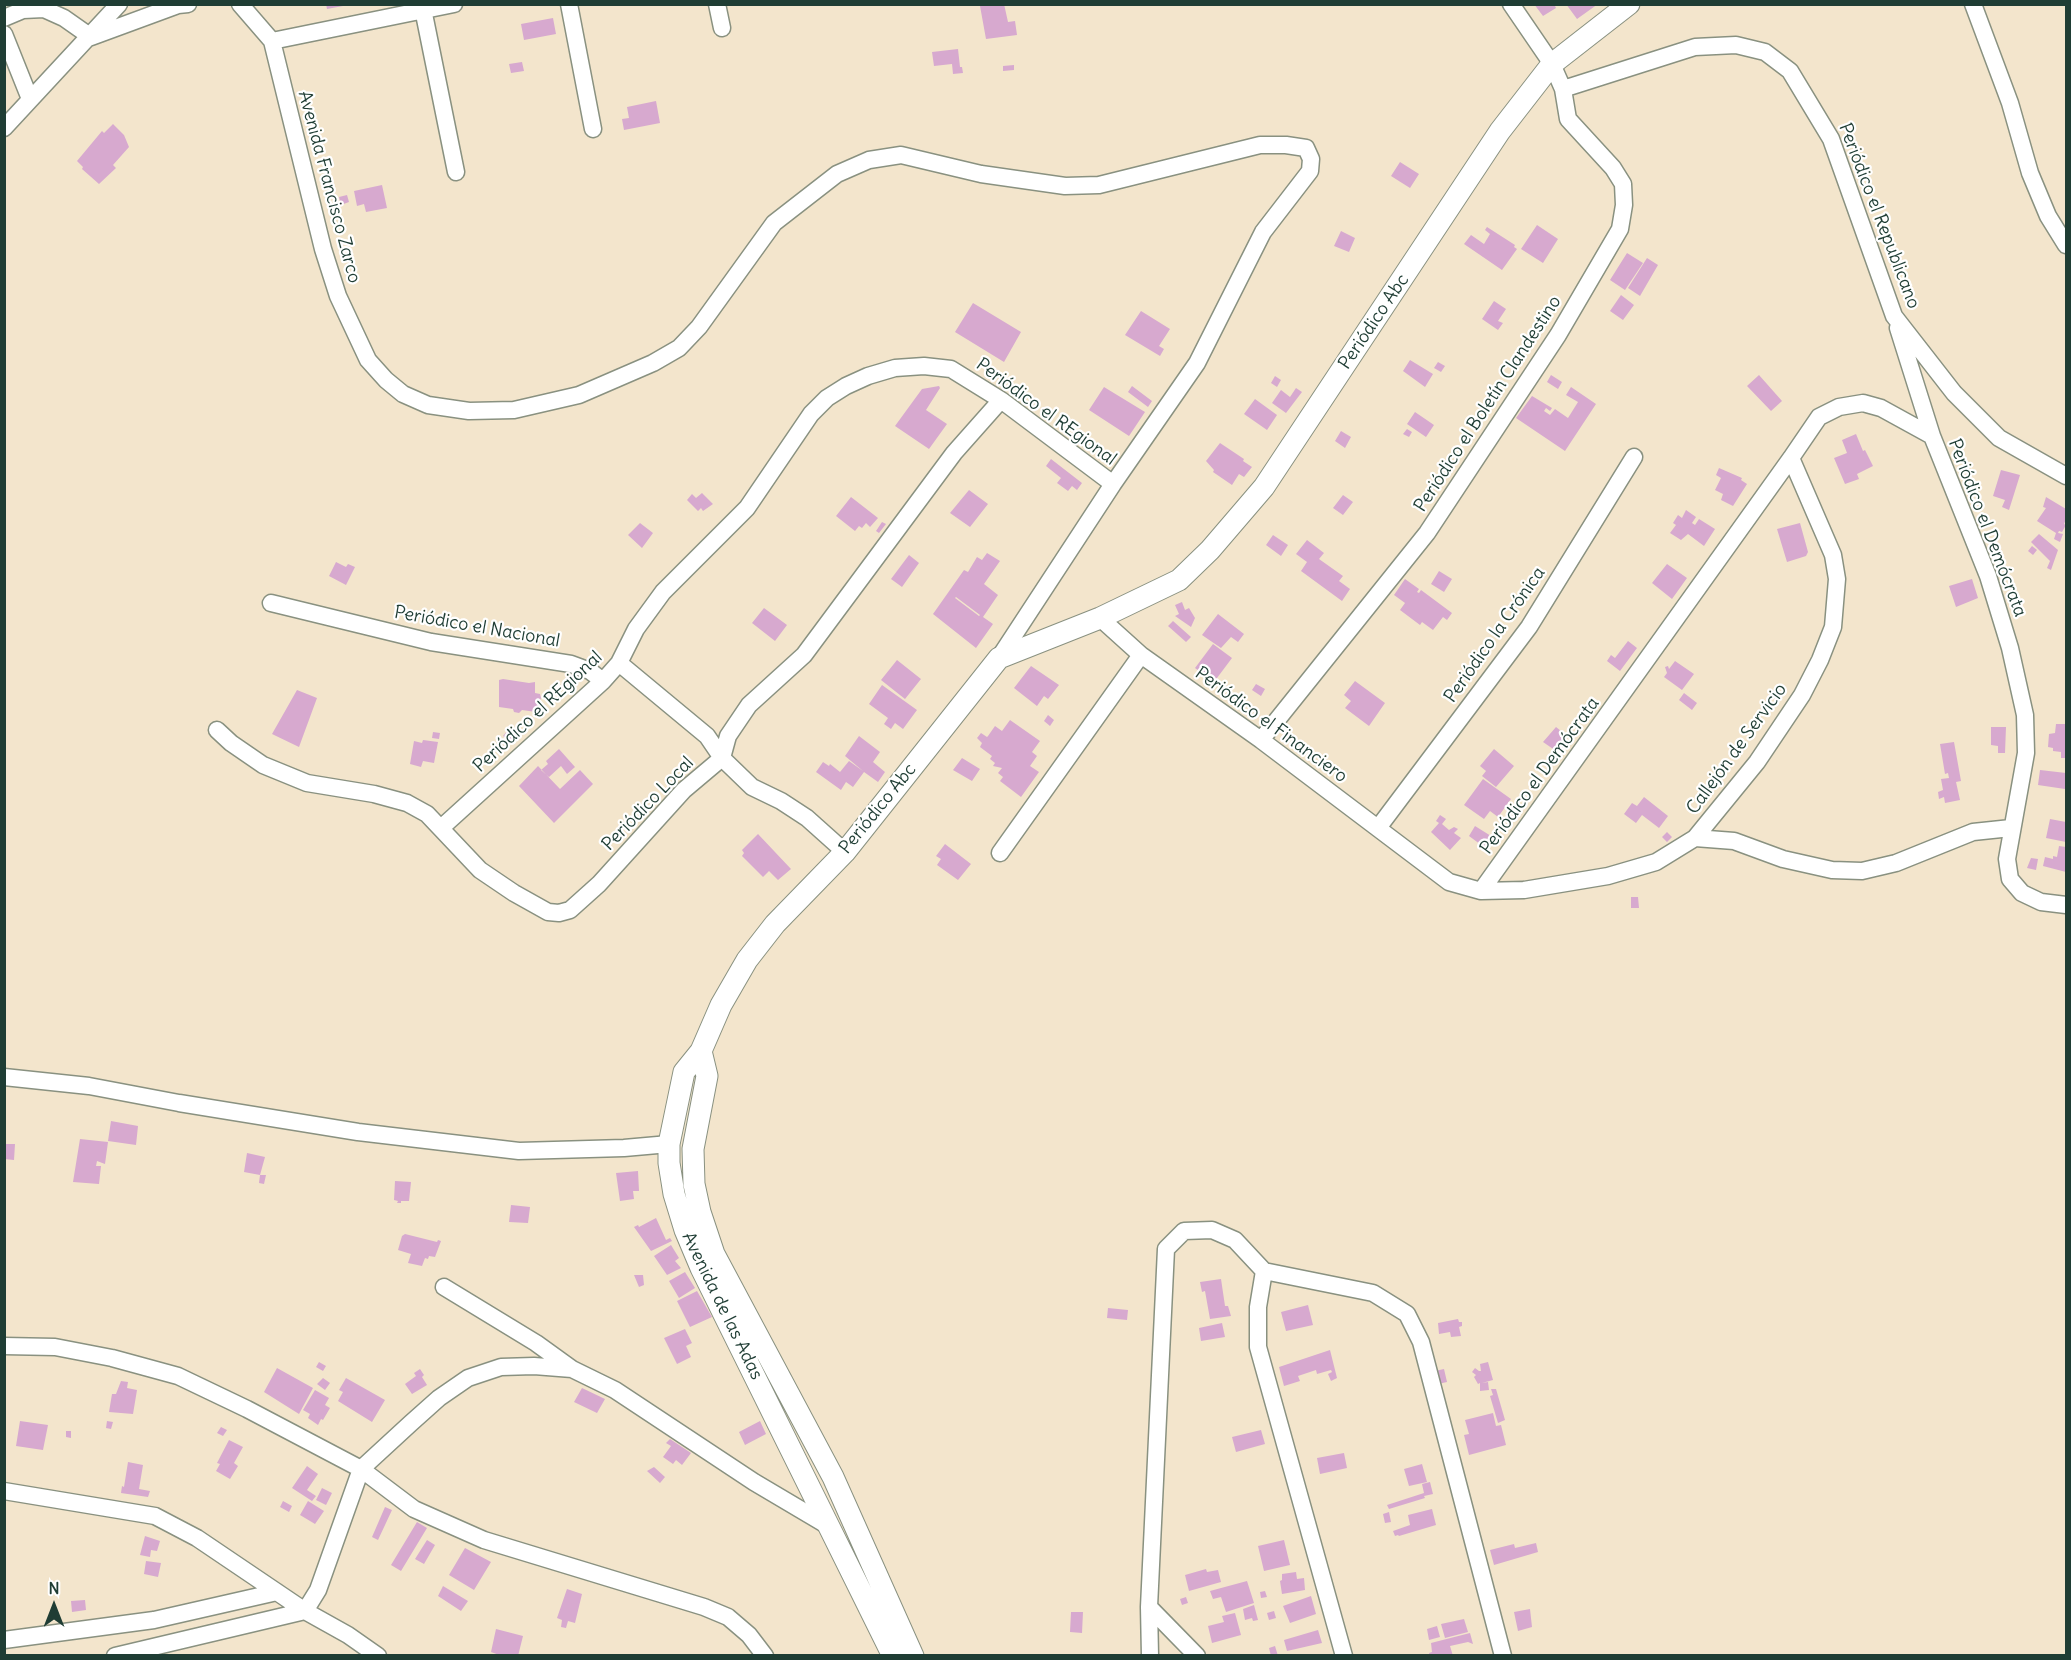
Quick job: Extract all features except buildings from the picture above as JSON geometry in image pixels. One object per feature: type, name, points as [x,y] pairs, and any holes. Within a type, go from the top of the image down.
[{"type":"street","points":[[4,128],[120,4]]},
{"type":"street","points":[[91,37],[188,4]]},
{"type":"street","name":"Avenida Francisco Zarco","points":[[240,4],[272,41],[323,249],[338,296],[368,360],[386,380],[403,394],[428,405],[469,411],[514,410],[579,395],[653,363],[679,348],[699,327],[774,223],[837,174],[869,160],[901,155],[981,174],[1065,186],[1099,185],[1260,145],[1306,148],[1311,159],[1310,171],[1263,232],[1197,363],[1113,484]]},
{"type":"street","points":[[272,41],[422,8],[454,4]]},
{"type":"street","points":[[569,4],[593,129]]},
{"type":"street","points":[[717,4],[722,28]]},
{"type":"street","name":"Periódico el Boletín Clandestino","points":[[1261,740],[1427,533],[1558,335],[1620,229],[1624,206],[1623,184],[1613,168],[1568,119],[1563,89],[1552,64],[1511,4]]},
{"type":"street","name":"Periódico Abc","points":[[701,1051],[720,1005],[747,960],[775,924],[845,852],[999,658],[1100,618],[1179,580],[1209,550],[1264,487],[1500,132],[1552,64],[1629,4]]},
{"type":"street","points":[[1973,4],[2010,103],[2030,173],[2048,216],[2067,245]]},
{"type":"street","points":[[422,8],[456,172]]},
{"type":"street","points":[[4,18],[23,10],[44,9],[64,18],[91,37]]},
{"type":"street","points":[[4,34],[30,99]]},
{"type":"street","name":"Periódico el Republicano","points":[[1563,89],[1695,47],[1736,45],[1765,52],[1790,70],[1831,139],[1894,316],[1954,393],[1999,438],[2067,476]]},
{"type":"street","points":[[1894,316],[1932,436]]},
{"type":"street","name":"Periódico el REgional","points":[[441,828],[603,681],[620,663],[636,629],[663,592],[747,508],[811,414],[826,398],[868,376],[895,368],[924,366],[951,369],[1001,400],[1113,484]]},
{"type":"street","name":"Periódico Local","points":[[217,730],[231,743],[263,765],[307,783],[374,794],[407,803],[427,814],[480,870],[548,912],[559,913],[570,910],[585,898],[684,790],[722,758],[728,735],[749,705],[804,655],[954,453],[1001,400]]},
{"type":"street","name":"Periódico el Demócrata","points":[[1481,891],[1819,417],[1839,407],[1863,403],[1881,408],[1932,436],[1988,576],[2010,648],[2025,715],[2026,753],[2007,859],[2010,879],[2022,893],[2041,902],[2067,905]]},
{"type":"street","name":"Periódico la Crónica","points":[[1378,828],[1529,627],[1634,457]]},
{"type":"street","name":"Callejón de Servicio","points":[[1378,828],[1449,882],[1481,891],[1524,890],[1608,876],[1656,862],[1695,838],[1757,762],[1802,695],[1820,660],[1833,627],[1837,579],[1833,555],[1791,458]]},
{"type":"street","points":[[999,658],[1113,484]]},
{"type":"street","name":"Periódico el Nacional","points":[[271,603],[431,642],[571,664],[590,671],[603,681]]},
{"type":"street","points":[[1000,853],[1141,655],[1100,618]]},
{"type":"street","name":"Periódico el Financiero","points":[[1141,655],[1261,740],[1378,828]]},
{"type":"street","points":[[620,663],[707,736],[722,758],[752,787],[790,806],[845,852]]},
{"type":"street","points":[[1695,838],[1734,841],[1783,859],[1832,870],[1862,871],[1896,863],[1973,832],[2011,828]]},
{"type":"street","name":"Avenida de las Adas","points":[[701,1051],[684,1072],[669,1144],[669,1163],[674,1194],[685,1230],[701,1268],[893,1656]]},
{"type":"street","name":"Avenida de las Adas","points":[[701,1051],[707,1076],[693,1149],[694,1184],[700,1212],[714,1254],[833,1477],[912,1656]]},
{"type":"street","points":[[4,1077],[89,1086],[358,1132],[509,1150],[624,1148],[669,1144]]},
{"type":"street","points":[[1150,1656],[1149,1607],[1166,1248],[1184,1231],[1212,1230],[1235,1240],[1264,1271],[1373,1293],[1407,1314],[1421,1342],[1503,1656]]},
{"type":"street","points":[[1264,1271],[1258,1307],[1258,1347],[1344,1656]]},
{"type":"street","points":[[444,1287],[536,1343],[572,1369],[615,1390],[754,1482],[831,1527]]},
{"type":"street","points":[[4,1346],[55,1347],[112,1358],[178,1376],[362,1469],[414,1509],[484,1540],[693,1603],[728,1617],[749,1635],[765,1656]]},
{"type":"street","points":[[116,1656],[305,1611],[318,1590],[362,1469],[439,1398],[468,1378],[501,1367],[534,1366],[572,1369]]},
{"type":"street","points":[[4,1491],[112,1507],[155,1516],[197,1538],[305,1611],[348,1635],[378,1656]]},
{"type":"street","points":[[4,1640],[154,1620],[277,1592]]},
{"type":"street","points":[[1149,1607],[1197,1656]]}]
